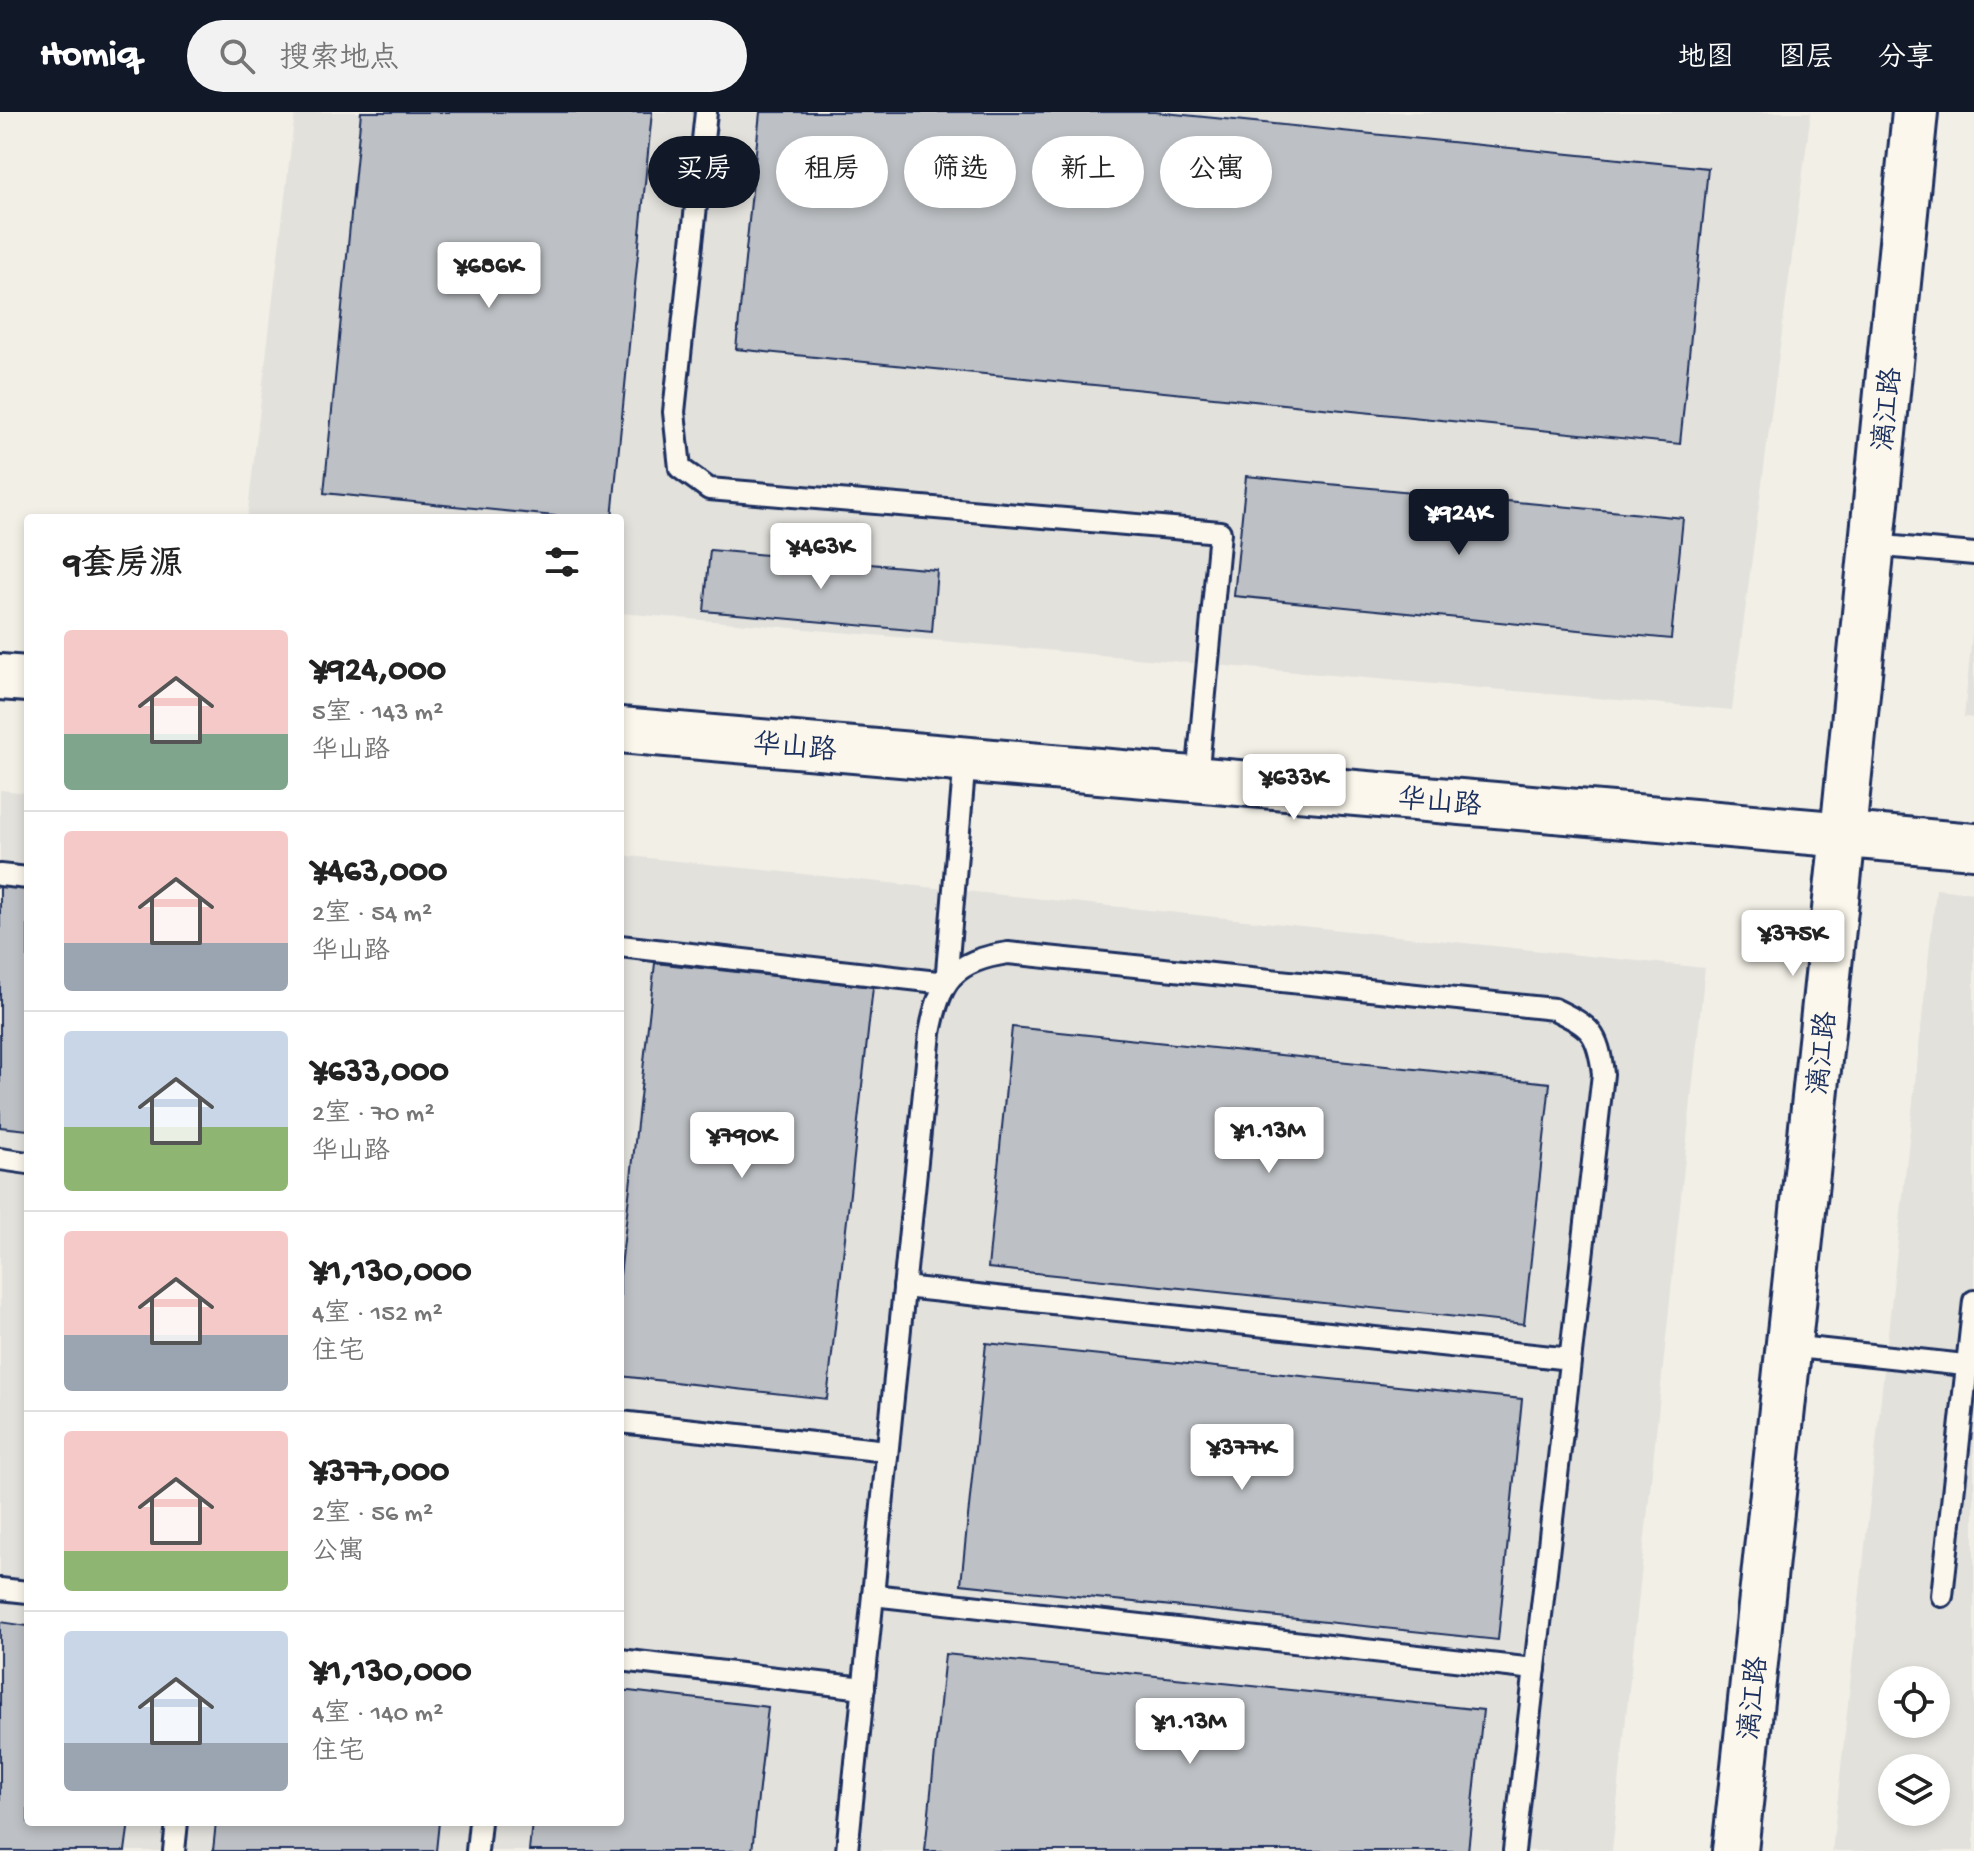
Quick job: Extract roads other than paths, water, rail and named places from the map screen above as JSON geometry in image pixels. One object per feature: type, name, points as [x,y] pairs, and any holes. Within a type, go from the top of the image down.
[{"type":"street","name":"漓江路","points":[[1735,1851],[1843,834],[1915,112]]},
{"type":"street","points":[[0,677],[24,679]]},
{"type":"street","name":"华山路","points":[[624,730],[1974,846]]},
{"type":"lane","points":[[706,112],[674,412],[680,468],[709,489],[1220,532],[1197,779]]},
{"type":"lane","points":[[1872,545],[1974,554]]},
{"type":"lane","points":[[946,983],[965,759]]},
{"type":"lane","points":[[0,875],[24,878]]},
{"type":"lane","points":[[624,946],[946,983]]},
{"type":"lane","points":[[847,1851],[930,1033],[936,1000],[953,972],[978,958],[1008,953],[1554,1009],[1586,1024],[1599,1044],[1603,1074],[1514,1851]]},
{"type":"lane","points":[[0,1159],[24,1162]]},
{"type":"lane","points":[[904,1287],[1570,1359]]},
{"type":"lane","points":[[1942,1596],[1971,1366],[1974,1301]]},
{"type":"lane","points":[[1788,1346],[1971,1366]]},
{"type":"lane","points":[[624,1422],[887,1451]]},
{"type":"lane","points":[[0,1589],[24,1592]]},
{"type":"lane","points":[[873,1595],[1535,1669]]},
{"type":"lane","points":[[624,1660],[864,1688]]},
{"type":"lane","points":[[174,1851],[177,1826]]},
{"type":"lane","points":[[477,1851],[480,1826]]}]
